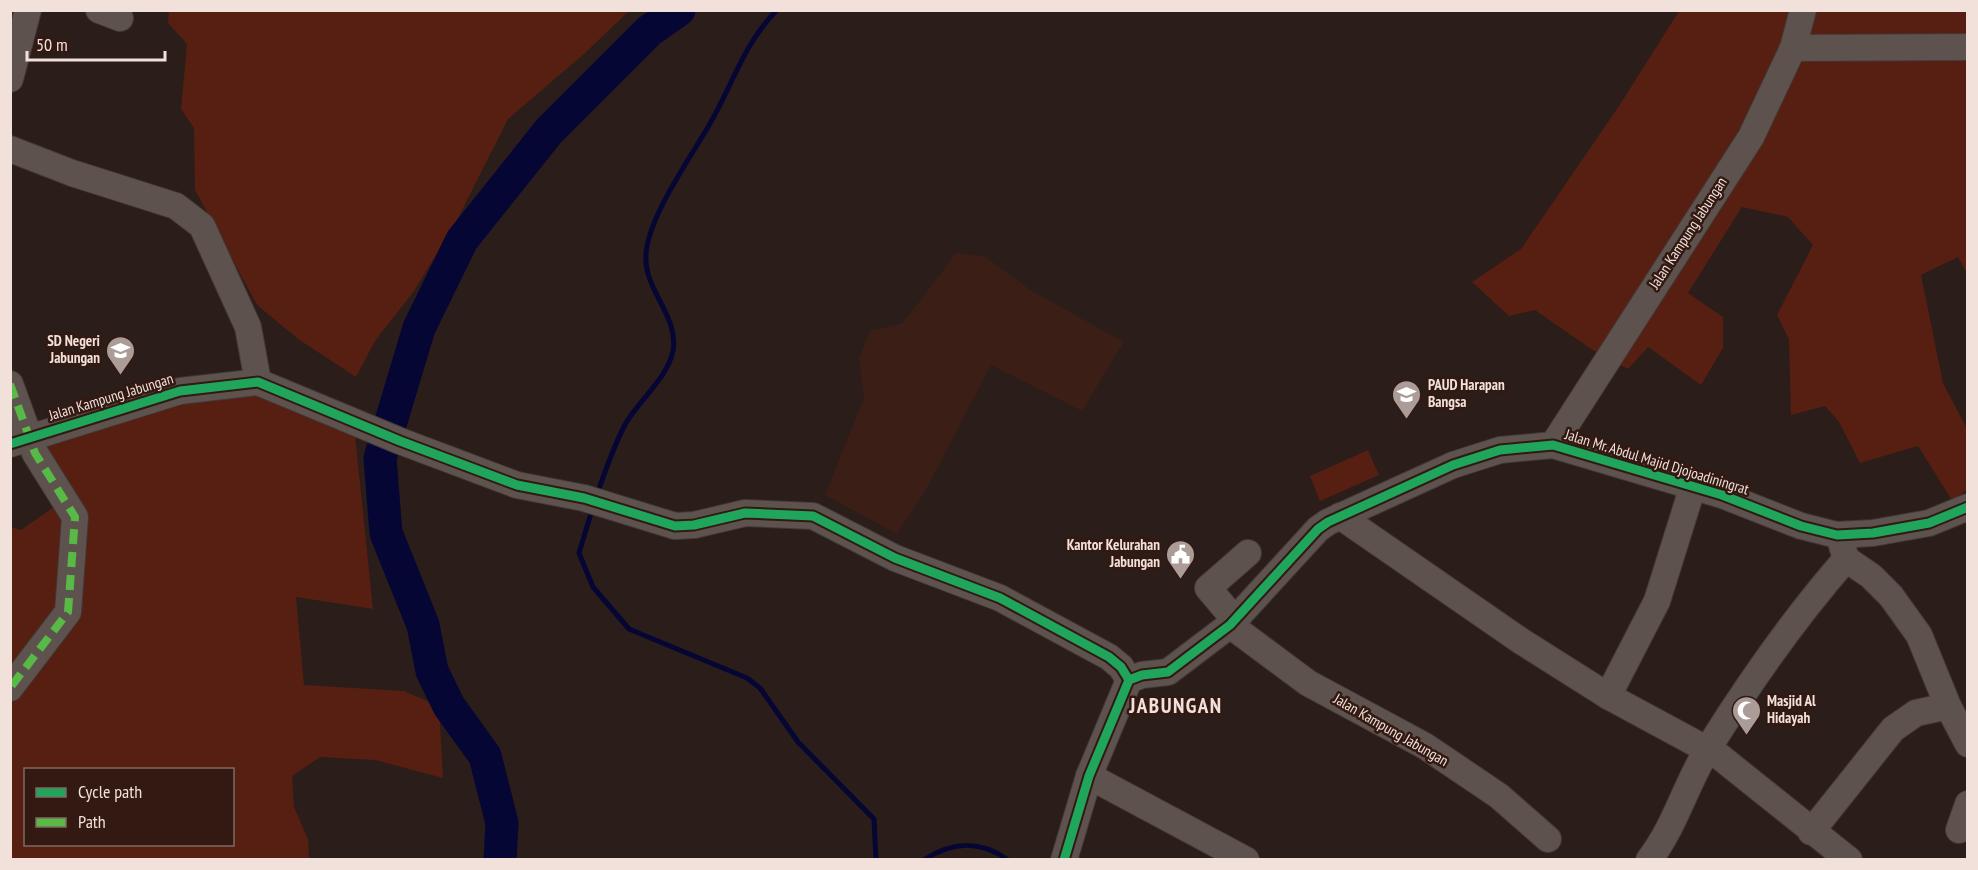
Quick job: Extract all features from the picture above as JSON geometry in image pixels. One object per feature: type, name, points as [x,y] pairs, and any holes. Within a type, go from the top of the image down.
[{"type":"street","points":[[10,79],[28,10]]},
{"type":"street","name":"Jalan Kampung Jabungan","points":[[1553,445],[1751,137],[1793,48],[1803,10]]},
{"type":"street","points":[[1793,48],[1968,47]]},
{"type":"street","points":[[10,150],[72,173],[176,206],[202,226],[248,327],[258,382],[400,441],[517,485],[595,502],[675,526],[694,525],[746,513],[813,516],[895,558],[1000,598],[1109,657],[1129,680],[1089,776],[1064,860]]},
{"type":"street","name":"Jalan Kampung Jabungan","points":[[20,441],[180,390],[258,382]]},
{"type":"street","points":[[10,384],[20,441],[73,510],[75,517],[74,566],[68,612],[10,688]]},
{"type":"street","name":"Jalan Mr. Abdul Majid Djojoadiningrat","points":[[1129,680],[1142,675],[1168,672],[1233,623],[1318,529],[1340,516],[1453,465],[1500,450],[1553,445],[1662,479],[1693,486],[1801,526],[1837,535],[1873,533],[1929,523],[1968,507]]},
{"type":"street","points":[[1608,696],[1657,602],[1693,486]]},
{"type":"street","points":[[1340,516],[1506,631],[1608,696],[1708,749],[1810,832],[1849,860]]},
{"type":"street","points":[[1837,535],[1846,559],[1871,576],[1891,596],[1919,635],[1948,706],[1968,744]]},
{"type":"street","name":"Jalan Kampung Jabungan","points":[[1248,553],[1208,588],[1233,623],[1308,683],[1425,746],[1498,796],[1548,839]]},
{"type":"street","points":[[1649,860],[1676,819],[1708,749],[1763,668],[1846,559]]},
{"type":"street","points":[[1810,832],[1893,729],[1916,713],[1948,706]]},
{"type":"street","points":[[1089,776],[1246,860]]},
{"type":"street","points":[[1959,830],[1968,804]]},
{"type":"shaded area","points":[[169,10],[629,11],[584,54],[508,119],[456,222],[414,291],[375,341],[356,377],[298,339],[257,305],[195,190],[194,128],[181,109],[187,44],[168,23]]},
{"type":"shaded area","points":[[1679,11],[1967,11],[1967,273],[1958,257],[1921,275],[1943,383],[1967,429],[1967,489],[1953,502],[1918,446],[1860,463],[1839,422],[1825,406],[1791,415],[1789,340],[1777,315],[1813,245],[1788,217],[1742,207],[1688,293],[1723,317],[1723,348],[1701,385],[1648,347],[1628,369],[1591,349],[1535,310],[1509,316],[1472,282],[1521,249],[1619,106]]},
{"type":"shaded area","points":[[956,253],[986,257],[1032,291],[1124,342],[1082,411],[991,365],[927,488],[897,534],[825,495],[864,398],[859,358],[870,331],[903,323]]},
{"type":"shaded area","points":[[258,385],[355,435],[373,609],[296,597],[304,685],[404,691],[439,706],[443,778],[375,760],[320,757],[292,776],[294,807],[308,839],[309,859],[11,860],[11,527],[21,530],[75,492],[54,466],[42,442],[176,401]]},
{"type":"shaded area","points":[[1368,450],[1379,475],[1320,501],[1310,476]]},
{"type":"waterway","points":[[500,860],[502,823],[485,756],[449,706],[432,671],[423,625],[386,533],[380,458],[419,328],[462,240],[549,131],[649,31],[679,10]]},
{"type":"waterway","points":[[597,495],[626,423],[665,371],[673,351],[674,339],[671,327],[651,284],[646,261],[652,229],[669,192],[716,112],[747,51],[765,23],[777,10]]},
{"type":"waterway","points":[[593,507],[579,553],[593,587],[629,629],[747,678],[760,688],[798,742],[874,819],[876,860]]},
{"type":"waterway","points":[[924,860],[945,849],[966,845],[987,849],[1008,860]]},
{"type":"marked path","points":[[10,384],[35,453],[75,517],[68,612],[10,688]]},
{"type":"cycle path","points":[[10,444],[180,391],[258,382],[400,441],[517,485],[584,498],[675,526],[694,525],[745,513],[813,516],[895,558],[1000,598],[1109,657],[1121,667],[1129,680]]},
{"type":"cycle path","points":[[1064,860],[1089,776],[1129,680],[1142,675],[1168,672],[1230,625],[1318,529],[1328,522],[1453,465],[1500,450],[1553,445],[1722,495],[1801,526],[1837,535],[1873,533],[1929,523],[1968,507]]},
{"type":"place","name":"SD Negeri Jabungan","points":[[121,376]]},
{"type":"place","name":"PAUD Harapan Bangsa","points":[[1407,420]]},
{"type":"place","name":"Kantor Kelurahan Jabungan","points":[[1181,580]]},
{"type":"place","name":"Masjid Al Hidayah","points":[[1746,736]]},
{"type":"district","name":"JABUNGAN","points":[[1176,706]]}]
